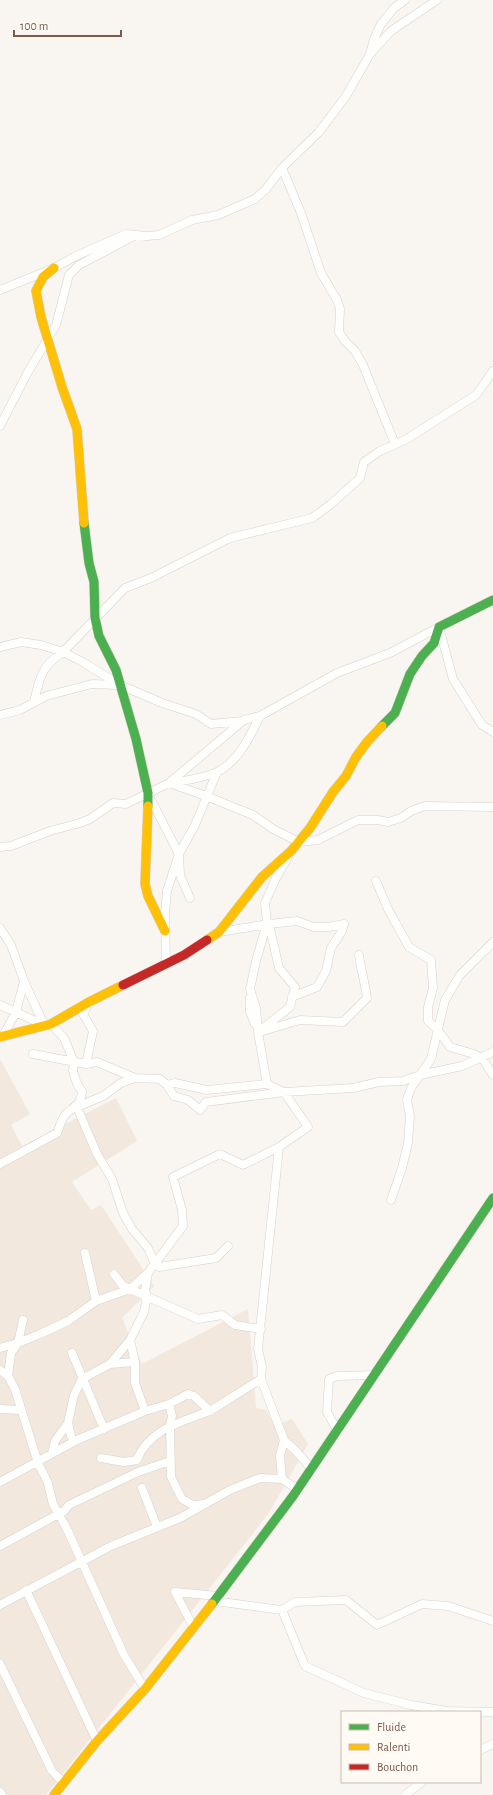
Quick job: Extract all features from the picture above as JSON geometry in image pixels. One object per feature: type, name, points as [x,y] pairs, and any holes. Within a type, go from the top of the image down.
[{"type":"main road","points":[[54,268],[43,277],[36,291],[41,317],[62,387],[78,429],[83,519],[89,563],[94,582],[95,618],[99,636],[116,670],[136,739],[148,793],[145,884],[148,896],[165,931]]},
{"type":"main road","points":[[1,1036],[32,1030],[48,1024],[184,955],[219,932],[262,877],[291,851],[310,828],[364,747],[395,713],[410,674],[434,642],[439,627],[493,600]]},
{"type":"main road","points":[[54,1795],[97,1741],[145,1689],[194,1628],[312,1469],[374,1374],[493,1198]]},
{"type":"street","points":[[370,54],[374,39],[381,24],[394,8],[405,0]]},
{"type":"street","points":[[0,290],[54,268],[74,257],[126,234],[147,236],[159,235],[192,220],[218,215],[251,201],[266,189],[282,168],[318,132],[346,96],[370,54],[391,31],[437,0]]},
{"type":"street","points":[[282,168],[301,213],[321,273],[337,300],[340,309],[339,332],[345,341],[355,351],[364,365],[395,444]]},
{"type":"street","points":[[0,426],[28,372],[56,325],[69,275],[79,265],[136,235]]},
{"type":"street","points":[[34,702],[39,678],[51,659],[62,652],[125,588],[151,578],[230,538],[312,518],[330,505],[360,478],[364,462],[380,451],[405,440],[476,395],[493,371]]},
{"type":"street","points":[[0,647],[21,642],[42,645],[62,652],[120,685],[162,703],[196,714],[211,724],[244,720],[260,716],[337,673],[390,653],[439,627],[453,679],[482,725],[493,732]]},
{"type":"street","points":[[0,715],[20,710],[46,696],[92,684],[120,685]]},
{"type":"street","points":[[0,847],[11,846],[50,831],[80,823],[90,819],[113,803],[126,804],[169,783],[210,775],[224,769],[244,747],[260,716]]},
{"type":"street","points":[[169,783],[244,720]]},
{"type":"street","points":[[166,963],[165,913],[167,891],[179,854],[194,825],[217,772]]},
{"type":"street","points":[[169,783],[206,796],[253,816],[273,829],[298,842],[318,840],[358,820],[378,820],[388,822],[401,818],[411,811],[425,806],[493,807]]},
{"type":"street","points":[[148,793],[179,854],[180,875],[190,898]]},
{"type":"street","points":[[258,1032],[290,1007],[295,987],[279,968],[268,924],[265,903],[276,878],[291,851]]},
{"type":"street","points":[[376,881],[388,909],[409,947],[431,960],[433,988],[428,1007],[428,1021],[438,1030],[450,1047],[482,1058],[493,1075]]},
{"type":"street","points":[[219,932],[297,920],[314,927],[328,927],[344,924],[342,931],[331,948],[326,971],[317,987],[292,997]]},
{"type":"street","points":[[267,1084],[258,1032],[250,1012],[250,990],[256,961],[268,924]]},
{"type":"street","points":[[0,928],[11,946],[24,981],[48,1024],[64,1038],[74,1062],[73,1071],[78,1086],[82,1091],[82,1096],[77,1107],[97,1154],[112,1179],[123,1213],[132,1229],[148,1248],[155,1264],[160,1267],[216,1258],[228,1246]]},
{"type":"street","points":[[391,1200],[402,1168],[408,1143],[410,1116],[407,1100],[411,1088],[432,1059],[445,1000],[460,976],[493,942]]},
{"type":"street","points":[[258,1032],[300,1020],[343,1022],[367,998],[359,955]]},
{"type":"street","points":[[1,1036],[16,1012],[24,981]]},
{"type":"street","points":[[86,1064],[93,1030],[83,1014],[89,1002]]},
{"type":"street","points":[[0,1005],[48,1024]]},
{"type":"street","points":[[33,1054],[86,1064],[97,1062],[135,1078],[160,1079],[167,1085],[174,1096],[188,1100],[200,1110],[206,1102],[284,1092],[353,1088],[379,1082],[403,1081],[420,1075],[462,1066],[493,1052]]},
{"type":"street","points":[[0,1164],[57,1133],[64,1116],[77,1107],[103,1096],[121,1083],[135,1078]]},
{"type":"street","points":[[0,1348],[18,1343],[68,1321],[96,1301],[130,1289],[148,1273],[183,1226],[182,1210],[173,1176],[220,1154],[243,1165],[279,1147],[308,1127],[284,1092],[267,1084],[208,1090],[175,1083],[167,1085]]},
{"type":"street","points":[[279,1147],[258,1349],[262,1367],[261,1379],[284,1440],[296,1450],[312,1469]]},
{"type":"street","points":[[85,1253],[96,1301]]},
{"type":"street","points":[[52,1453],[55,1441],[68,1422],[74,1395],[82,1379],[110,1364],[130,1340],[144,1312],[148,1273]]},
{"type":"street","points":[[114,1274],[123,1286],[198,1319],[222,1315],[235,1325],[260,1329]]},
{"type":"street","points":[[8,1376],[11,1353],[18,1343],[23,1320]]},
{"type":"street","points":[[130,1340],[135,1362],[135,1383],[145,1411]]},
{"type":"street","points":[[72,1352],[104,1429]]},
{"type":"street","points":[[110,1364],[135,1362]]},
{"type":"street","points":[[0,1370],[8,1376],[15,1389],[20,1410],[38,1463],[48,1483],[53,1504],[59,1513],[124,1655],[145,1689]]},
{"type":"street","points":[[337,1430],[327,1412],[329,1378],[337,1376],[374,1374]]},
{"type":"street","points":[[100,1458],[124,1462],[137,1460],[141,1449],[153,1437],[170,1425],[210,1411],[261,1379]]},
{"type":"street","points":[[0,1482],[38,1463],[74,1438],[104,1429],[145,1411],[169,1404],[188,1394],[194,1396],[210,1411]]},
{"type":"street","points":[[169,1404],[172,1416],[170,1425],[171,1477],[182,1499],[193,1505],[206,1504]]},
{"type":"street","points":[[0,1409],[20,1410]]},
{"type":"street","points":[[68,1422],[74,1438]]},
{"type":"street","points":[[62,1432],[74,1438]]},
{"type":"street","points":[[282,1479],[280,1456],[284,1440]]},
{"type":"street","points":[[0,1546],[64,1511],[69,1505],[91,1496],[122,1480],[170,1461]]},
{"type":"street","points":[[0,1604],[111,1546],[180,1518],[230,1490],[260,1478],[282,1479],[297,1489]]},
{"type":"street","points":[[142,1488],[157,1527]]},
{"type":"street","points":[[26,1590],[97,1741]]},
{"type":"street","points":[[194,1628],[175,1592],[282,1610],[295,1602],[346,1600],[377,1625],[422,1604],[448,1606],[493,1621]]},
{"type":"street","points":[[282,1610],[305,1666],[364,1693],[447,1711]]},
{"type":"street","points":[[0,1664],[52,1771],[64,1783]]},
{"type":"street","points":[[481,1712],[493,1712]]},
{"type":"street","points":[[481,1750],[493,1744]]},
{"type":"street","points":[[405,1795],[421,1783]]},
{"type":"shaded area","points":[[0,1059],[30,1114],[11,1125],[22,1146],[116,1098],[137,1141],[72,1182],[91,1210],[101,1205],[154,1286],[122,1318],[142,1364],[248,1309],[256,1408],[266,1410],[275,1426],[292,1419],[308,1444],[269,1513],[46,1795],[0,1795]]},
{"type":"traffic: fast","points":[[84,523],[89,563],[94,582],[95,618],[99,636],[116,670],[136,739],[148,793],[148,806]]},
{"type":"traffic: fast","points":[[382,726],[395,713],[410,674],[422,656],[434,643],[439,627],[493,600]]},
{"type":"traffic: fast","points":[[212,1604],[293,1496],[493,1198]]},
{"type":"traffic: slow","points":[[54,268],[43,277],[36,291],[41,317],[62,387],[77,429],[84,523]]},
{"type":"traffic: slow","points":[[207,940],[219,932],[262,877],[291,851],[310,828],[333,792],[346,776],[356,757],[367,742],[382,726]]},
{"type":"traffic: slow","points":[[148,806],[145,884],[148,896],[165,931]]},
{"type":"traffic: slow","points":[[0,1037],[51,1024],[89,1002],[123,985]]},
{"type":"traffic: slow","points":[[54,1795],[97,1741],[145,1689],[212,1604]]},
{"type":"traffic: jam","points":[[123,985],[184,955],[207,940]]}]
